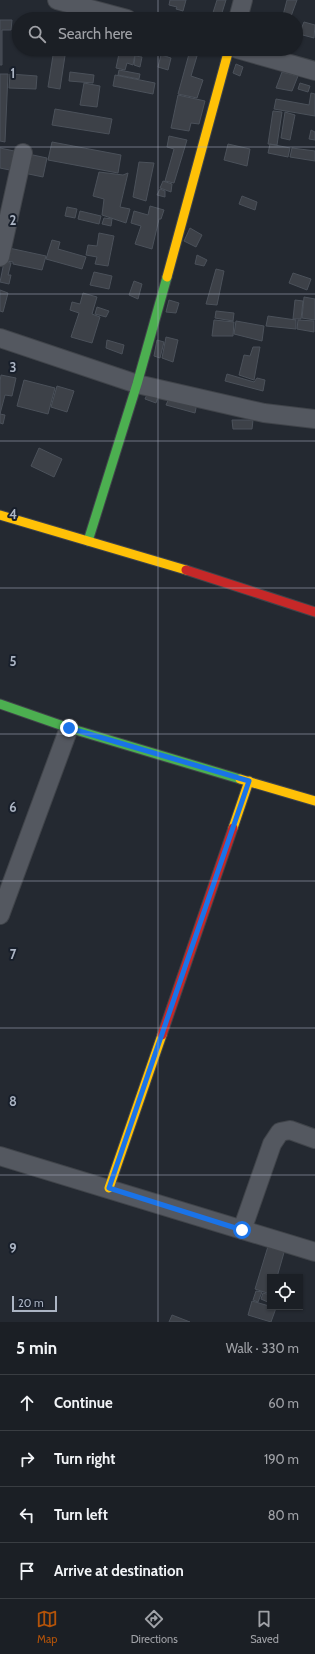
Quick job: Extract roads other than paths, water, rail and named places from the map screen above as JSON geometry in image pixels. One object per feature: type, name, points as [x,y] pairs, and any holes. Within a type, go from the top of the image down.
[{"type":"street","points":[[57,0],[101,12]]},
{"type":"street","points":[[240,12],[243,0]]},
{"type":"street","points":[[88,541],[137,384],[227,56]]},
{"type":"street","points":[[262,56],[315,71]]},
{"type":"street","points":[[0,257],[23,153]]},
{"type":"street","points":[[0,338],[137,384],[264,413],[315,419]]},
{"type":"street","points":[[0,515],[315,612]]},
{"type":"street","points":[[0,704],[69,728],[315,801]]},
{"type":"street","points":[[0,915],[69,728]]},
{"type":"street","points":[[109,1188],[249,781]]},
{"type":"street","points":[[242,1230],[272,1144],[280,1132],[290,1130],[315,1139]]},
{"type":"street","points":[[0,1156],[315,1252]]}]
